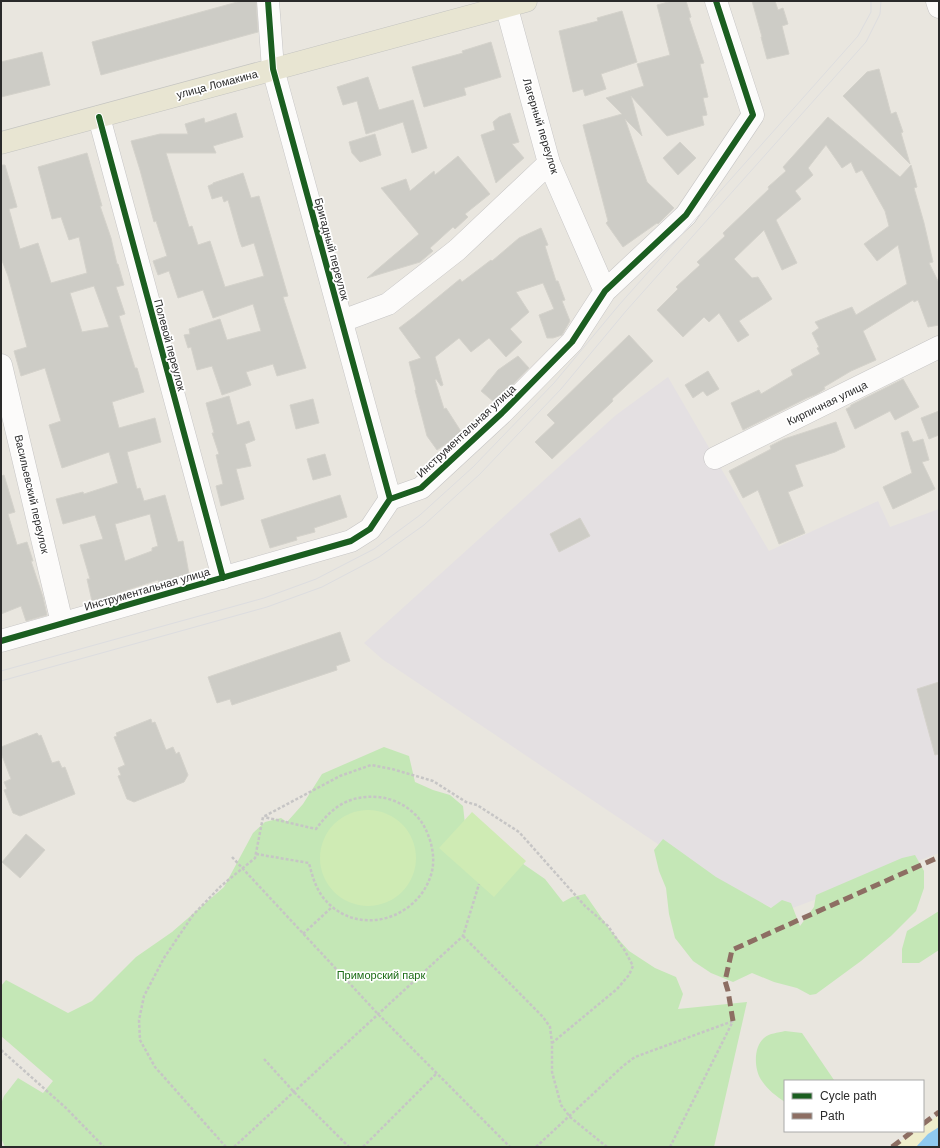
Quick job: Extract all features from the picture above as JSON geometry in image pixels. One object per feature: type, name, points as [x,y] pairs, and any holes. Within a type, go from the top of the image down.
[{"type":"main road","name":"улица Ломакина","points":[[1,143],[513,3]]},
{"type":"street","name":"Бригадный переулок","points":[[268,1],[273,69],[390,499]]},
{"type":"street","name":"Инструментальная улица","points":[[1,641],[351,540],[370,529],[390,499],[421,488],[502,413],[572,342],[605,291],[686,215],[753,116],[716,1]]},
{"type":"street","points":[[937,1],[939,7]]},
{"type":"street","name":"Лагерный переулок","points":[[513,3],[549,163],[605,291]]},
{"type":"street","name":"Полевой переулок","points":[[99,116],[223,578]]},
{"type":"street","points":[[342,320],[388,304],[457,250],[549,163]]},
{"type":"street","name":"Кирпичная улица","points":[[715,458],[939,347]]},
{"type":"street","name":"Васильевский переулок","points":[[1,365],[62,623]]},
{"type":"path","points":[[263,817],[340,776],[371,765],[392,769],[433,781],[466,802],[477,805],[519,832],[585,906],[608,926],[633,966],[630,976],[552,1043]]},
{"type":"path","points":[[256,854],[309,863],[316,887],[323,898],[343,914],[354,918],[367,920],[380,920],[392,917],[414,904],[428,883],[433,865],[432,846],[422,823],[414,813],[404,805],[392,800],[368,796],[355,798],[332,810],[316,829],[263,817]]},
{"type":"path","points":[[226,1147],[155,1067],[140,1040],[139,1020],[144,996],[164,958],[193,915],[221,886],[255,858],[263,817]]},
{"type":"path","points":[[232,857],[378,1014],[510,1147]]},
{"type":"path","points":[[234,1147],[463,936],[479,884]]},
{"type":"path","points":[[303,934],[332,906]]},
{"type":"path","points":[[463,936],[543,1017],[550,1027],[552,1043],[552,1072],[561,1105],[570,1117],[606,1147]]},
{"type":"path","points":[[536,1147],[570,1117],[623,1066],[636,1057],[733,1022],[670,1147]]},
{"type":"path","points":[[1,1050],[66,1108],[104,1147]]},
{"type":"path","points":[[264,1059],[294,1092],[349,1147]]},
{"type":"path","points":[[363,1147],[437,1073]]},
{"type":"shaded area","points":[[668,377],[769,551],[878,501],[890,527],[939,509],[939,853],[782,912],[716,883],[382,659],[364,643],[616,415]]},
{"type":"green space","name":"Приморский парк","points":[[384,747],[409,756],[415,782],[433,790],[450,795],[463,806],[465,824],[545,879],[563,902],[572,897],[585,894],[610,930],[629,951],[655,968],[676,977],[683,994],[678,1009],[747,1002],[714,1147],[5,1147],[1,1138],[1,1104],[4,1096],[18,1078],[43,1093],[53,1081],[1,1036],[1,986],[6,980],[68,1013],[92,1001],[136,957],[172,932],[224,887],[253,833],[265,822],[281,818],[287,822],[303,804],[322,774]]},
{"type":"green space","points":[[359,810],[377,810],[387,813],[395,818],[408,831],[413,839],[416,849],[416,867],[413,877],[402,892],[395,898],[387,903],[377,906],[359,906],[349,903],[341,898],[328,885],[323,877],[320,867],[320,849],[323,839],[328,831],[341,818],[349,813]]},
{"type":"green space","points":[[472,812],[526,861],[494,897],[439,848]]},
{"type":"green space","points":[[663,839],[716,877],[771,908],[782,900],[791,903],[800,926],[814,907],[816,895],[902,858],[915,855],[924,871],[924,888],[916,911],[891,936],[861,961],[816,994],[810,995],[797,988],[774,982],[752,973],[733,982],[711,973],[693,961],[675,938],[669,914],[666,888],[659,871],[654,850]]},
{"type":"green space","points":[[939,911],[939,950],[919,963],[902,963],[902,949],[907,931]]},
{"type":"green space","points":[[785,1031],[802,1033],[834,1080],[784,1080],[784,1101],[772,1093],[759,1077],[756,1065],[756,1053],[760,1042],[766,1036]]},
{"type":"sand","points":[[939,1115],[939,1127],[928,1134],[916,1147],[892,1147],[914,1132],[924,1132],[924,1125]]},
{"type":"water","points":[[939,1127],[939,1147],[916,1147],[928,1134]]},
{"type":"building","points":[[241,1],[256,1],[258,32],[101,75],[92,42]]},
{"type":"building","points":[[672,1],[686,1],[691,17],[689,18],[704,63],[700,64],[708,97],[703,98],[707,115],[702,116],[704,125],[667,136],[631,96],[642,136],[625,119],[647,182],[674,208],[658,224],[657,223],[623,247],[606,223],[608,221],[583,125],[622,114],[606,98],[644,86],[637,64],[670,55],[657,5]]},
{"type":"building","points":[[752,1],[775,1],[778,10],[783,8],[788,24],[782,26],[789,54],[767,59]]},
{"type":"building","points":[[622,11],[637,62],[601,74],[606,89],[585,96],[583,89],[573,92],[559,31],[598,21],[597,18]]},
{"type":"building","points":[[491,42],[501,77],[464,88],[466,95],[424,107],[412,67],[463,53],[462,51]]},
{"type":"building","points":[[42,52],[50,85],[1,97],[1,62]]},
{"type":"building","points":[[879,69],[891,114],[896,112],[903,132],[901,133],[910,164],[843,96],[867,72]]},
{"type":"building","points":[[368,77],[379,110],[413,100],[427,148],[412,153],[403,122],[366,134],[357,101],[343,105],[337,87]]},
{"type":"building","points":[[236,113],[243,137],[213,146],[216,153],[166,153],[189,227],[192,226],[198,245],[210,241],[225,287],[264,276],[254,243],[242,247],[228,200],[224,202],[222,196],[212,199],[208,186],[243,173],[251,198],[259,196],[288,296],[283,297],[306,368],[277,376],[273,364],[246,372],[251,385],[222,395],[212,366],[197,370],[191,347],[188,348],[184,335],[190,334],[189,329],[220,319],[227,340],[261,331],[253,304],[213,318],[203,290],[178,298],[169,271],[158,275],[153,261],[167,256],[156,221],[154,222],[131,141],[160,134],[188,134],[185,124],[204,118],[205,123]]},
{"type":"building","points":[[510,113],[519,142],[512,144],[524,158],[496,183],[481,135],[495,130],[493,122],[499,117]]},
{"type":"building","points":[[828,117],[900,177],[911,165],[917,187],[914,188],[933,262],[929,263],[939,283],[939,325],[928,327],[918,300],[914,302],[913,300],[863,331],[876,360],[851,371],[824,387],[825,389],[817,394],[743,430],[731,403],[759,390],[761,394],[793,375],[791,370],[820,354],[817,348],[819,347],[812,333],[819,328],[815,322],[852,307],[856,315],[907,284],[898,245],[877,261],[864,244],[889,226],[885,211],[862,170],[856,173],[851,162],[842,168],[826,145],[808,168],[813,175],[795,191],[801,199],[776,220],[797,263],[782,270],[764,230],[734,259],[752,278],[758,277],[772,299],[739,321],[749,335],[738,342],[719,313],[709,322],[704,317],[683,337],[657,310],[678,289],[676,287],[700,265],[697,262],[725,236],[723,233],[769,189],[768,187],[786,171],[783,167]]},
{"type":"building","points":[[375,134],[381,155],[360,162],[352,153],[349,142]]},
{"type":"building","points":[[680,142],[696,158],[678,175],[663,158]]},
{"type":"building","points":[[87,153],[102,206],[100,206],[111,238],[124,285],[116,287],[125,314],[119,316],[144,392],[112,402],[119,428],[155,418],[161,442],[127,452],[137,489],[140,488],[144,501],[165,495],[178,542],[183,541],[189,574],[159,583],[158,580],[118,593],[118,595],[92,601],[87,579],[90,579],[80,545],[103,539],[95,515],[63,524],[56,499],[83,492],[84,494],[118,483],[109,452],[62,468],[49,425],[61,421],[45,368],[21,376],[14,351],[27,347],[8,276],[1,258],[1,165],[5,165],[17,207],[9,209],[20,249],[38,243],[51,283],[87,273],[79,237],[69,240],[61,217],[52,219],[38,167]],"holes":[[[94,286],[109,327],[82,332],[70,293]],[[150,514],[158,546],[152,548],[152,551],[125,561],[115,524]]]},
{"type":"building","points":[[458,156],[490,194],[465,214],[468,217],[455,229],[453,227],[430,248],[433,251],[420,262],[367,278],[419,234],[381,188],[406,179],[410,191],[434,171],[435,175]]},
{"type":"building","points":[[541,228],[548,245],[545,246],[556,281],[558,281],[565,300],[562,301],[570,321],[562,335],[547,338],[539,315],[554,309],[543,283],[516,292],[529,312],[510,329],[522,342],[506,357],[489,338],[471,352],[459,338],[435,357],[443,385],[441,386],[436,379],[435,380],[444,409],[446,408],[462,433],[437,450],[427,436],[409,362],[421,358],[399,328],[460,279],[462,282],[491,260],[492,261],[519,238]]},
{"type":"building","points":[[629,335],[653,361],[612,399],[613,401],[552,459],[535,442],[555,423],[547,415]]},
{"type":"building","points":[[518,356],[529,368],[495,403],[481,391],[498,370]]},
{"type":"building","points":[[708,371],[719,389],[707,396],[703,391],[693,398],[685,385]]},
{"type":"building","points":[[903,379],[919,407],[895,420],[890,411],[855,429],[846,409],[851,405]]},
{"type":"building","points":[[229,396],[237,425],[249,421],[255,440],[245,444],[251,466],[236,469],[244,499],[221,506],[216,486],[223,484],[216,455],[219,454],[212,433],[214,433],[206,403]]},
{"type":"building","points":[[313,399],[319,423],[296,429],[290,405]]},
{"type":"building","points":[[939,411],[939,435],[929,439],[921,418]]},
{"type":"building","points":[[836,422],[845,447],[835,452],[795,465],[803,486],[788,492],[805,533],[779,544],[758,490],[743,498],[729,471],[771,449],[770,446],[784,439]]},
{"type":"building","points":[[908,431],[913,442],[923,439],[929,460],[922,462],[935,489],[893,509],[883,487],[912,473],[901,433]]},
{"type":"building","points":[[325,454],[331,475],[313,480],[307,459]]},
{"type":"building","points":[[4,475],[15,512],[8,514],[17,545],[27,542],[47,615],[26,621],[21,606],[1,614],[1,476]]},
{"type":"building","points":[[340,495],[347,517],[314,528],[315,532],[296,537],[297,540],[270,548],[261,520]]},
{"type":"building","points":[[580,518],[590,536],[559,552],[550,534]]},
{"type":"building","points":[[340,632],[350,661],[336,666],[337,670],[232,705],[230,699],[217,703],[208,677]]},
{"type":"building","points":[[939,682],[939,754],[935,755],[917,689]]},
{"type":"building","points":[[151,719],[152,723],[155,722],[166,750],[173,747],[176,754],[179,752],[188,775],[184,782],[134,802],[127,799],[118,776],[121,775],[118,768],[125,765],[114,737],[117,736],[116,733]]},
{"type":"building","points":[[37,733],[39,736],[41,735],[52,763],[59,761],[62,768],[65,767],[75,794],[20,816],[13,813],[4,790],[7,789],[4,782],[11,779],[1,753],[1,747]]},
{"type":"building","points":[[26,834],[45,850],[20,878],[2,862]]},
{"type":"tram line","points":[[1,671],[264,598],[316,579],[374,549],[420,515],[473,467],[554,383],[619,305],[858,36],[871,12],[871,1]]},
{"type":"tram line","points":[[1,681],[267,607],[322,587],[379,557],[424,525],[480,474],[561,389],[626,311],[866,42],[880,14],[881,1]]},
{"type":"marked path","points":[[733,1021],[725,981],[732,950],[939,857]]},
{"type":"marked path","points":[[924,1123],[939,1112]]},
{"type":"marked path","points":[[892,1147],[912,1132]]},
{"type":"cycle path","points":[[268,1],[273,69],[390,499]]},
{"type":"cycle path","points":[[1,641],[351,541],[370,529],[390,499],[421,488],[502,413],[572,342],[605,291],[686,215],[753,115],[716,1]]},
{"type":"cycle path","points":[[99,117],[223,578]]}]
